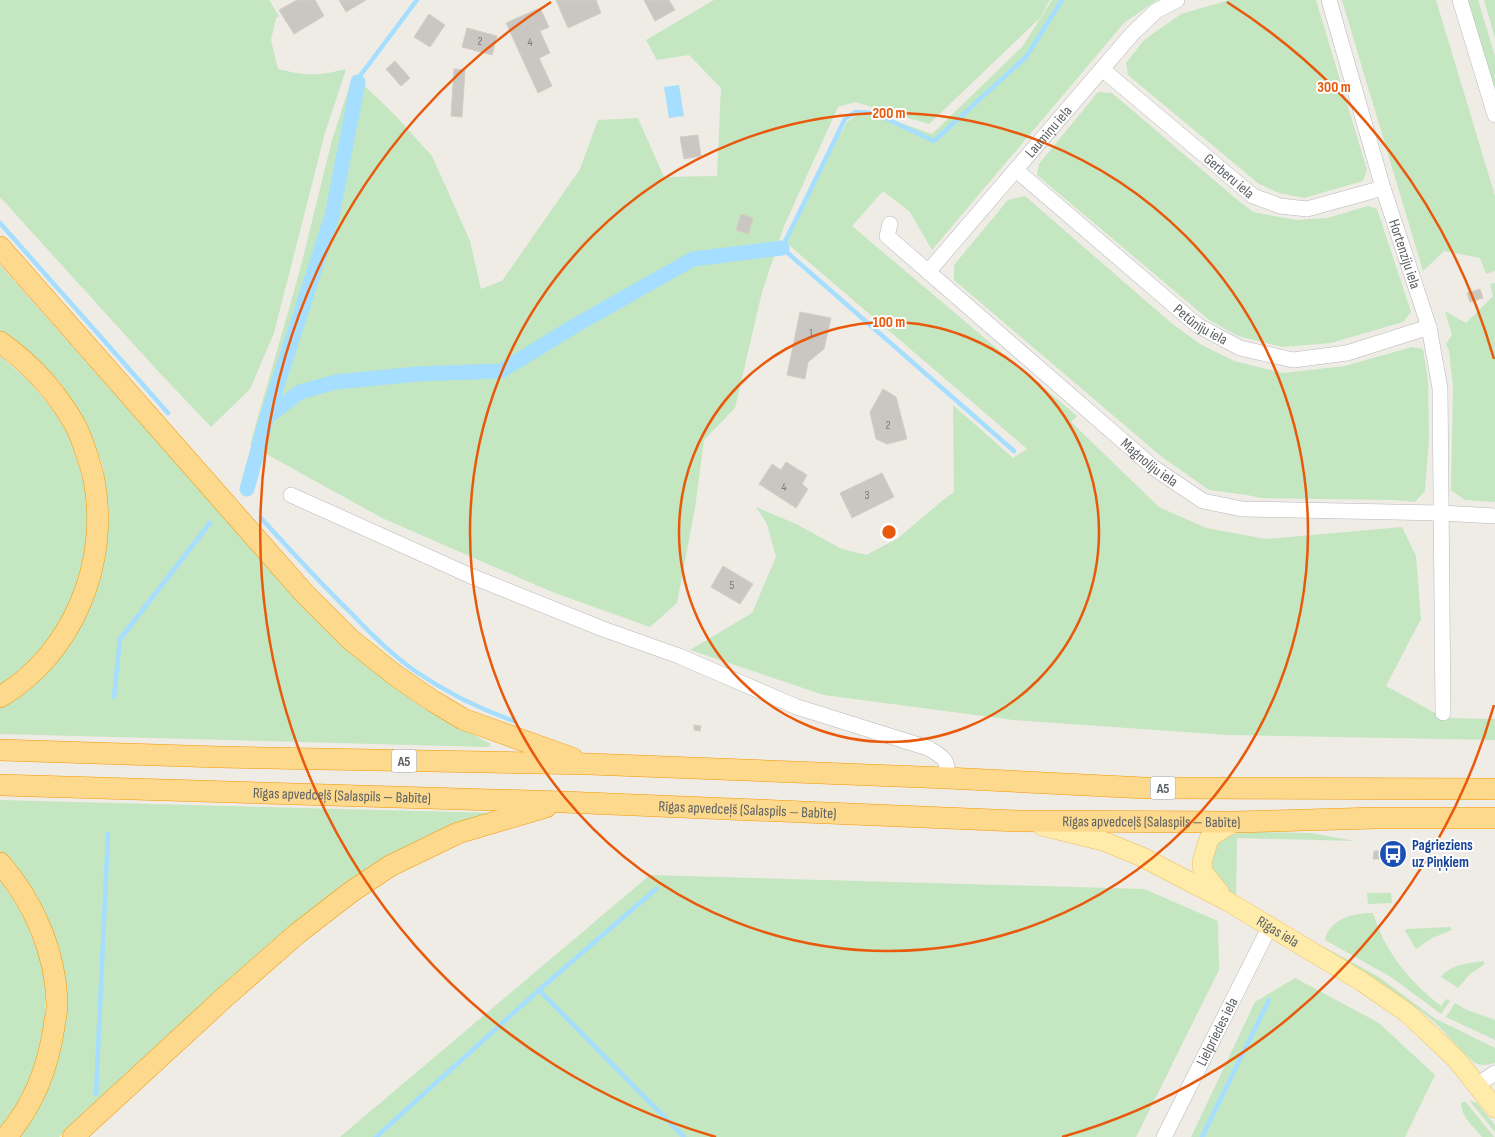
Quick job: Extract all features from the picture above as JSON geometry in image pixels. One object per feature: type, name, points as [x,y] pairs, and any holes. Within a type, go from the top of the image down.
[{"type":"highway","points":[[0,247],[304,593],[350,638],[395,675],[463,719],[589,764]]},
{"type":"highway","points":[[0,342],[17,354],[49,386],[74,424],[85,449],[94,480],[98,527],[91,571],[68,630],[47,658],[30,675],[0,697]]},
{"type":"highway","name":"A5","points":[[0,750],[239,758],[589,764],[1145,788],[1495,789]]},
{"type":"highway","name":"Rīgas apvedceļš (Salaspils — Babīte)","points":[[0,785],[564,802],[1019,821],[1234,822],[1376,818],[1495,818]]},
{"type":"highway","points":[[73,1137],[225,997],[298,933],[351,892],[390,866],[458,834],[564,802]]},
{"type":"highway","points":[[0,863],[23,894],[46,941],[57,1006],[52,1041],[43,1075],[18,1123],[6,1137]]},
{"type":"main road","name":"Rīgas iela","points":[[1019,821],[1103,841],[1140,856],[1270,926],[1361,981],[1406,1012],[1457,1060],[1495,1108]]},
{"type":"main road","points":[[1228,902],[1208,880],[1203,872],[1202,862],[1213,835],[1234,822]]},
{"type":"street","name":"Laumiņu iela","points":[[928,272],[1132,34],[1156,11],[1177,0]]},
{"type":"street","name":"Hortenziju iela","points":[[1329,0],[1384,188],[1429,327],[1440,388],[1443,713]]},
{"type":"street","points":[[1460,0],[1495,115]]},
{"type":"street","name":"Gerberu iela","points":[[1102,69],[1253,196],[1280,206],[1307,208],[1384,188]]},
{"type":"street","name":"Petūniju iela","points":[[1016,170],[1197,325],[1240,348],[1294,360],[1347,353],[1429,327]]},
{"type":"street","name":"Magnoliju iela","points":[[890,224],[887,236],[1154,468],[1203,501],[1242,509],[1441,513],[1495,516]]},
{"type":"street","points":[[291,496],[471,576],[603,629],[679,656],[797,707],[928,748],[945,758],[948,768],[947,778]]},
{"type":"street","name":"Lielpriedes iela","points":[[1164,1137],[1270,926]]},
{"type":"street","points":[[1477,1085],[1495,1073]]},
{"type":"green space","points":[[0,0],[269,0],[279,16],[276,18],[271,40],[278,69],[312,74],[346,69],[325,133],[274,333],[250,389],[211,427],[0,197]]},
{"type":"green space","points":[[714,0],[1050,0],[1040,18],[929,124],[855,102],[838,107],[784,226],[762,292],[735,408],[704,440],[695,508],[677,603],[650,627],[552,592],[382,518],[250,445],[300,270],[332,140],[353,75],[394,114],[432,156],[470,241],[481,289],[502,281],[580,169],[598,120],[638,118],[664,177],[717,176],[721,88],[689,55],[657,60],[646,40]]},
{"type":"green space","points":[[1052,0],[1157,0],[1124,23],[932,250],[910,212],[883,191],[852,226],[1077,416],[1071,422],[1159,507],[1206,528],[1266,539],[1402,527],[1416,556],[1421,619],[1386,686],[1444,718],[1495,719],[1495,740],[1228,735],[1013,720],[824,695],[690,650],[752,613],[776,557],[767,524],[756,507],[796,524],[842,549],[866,555],[897,539],[954,492],[953,405],[1013,458],[1027,449],[783,240],[847,122],[864,110],[932,134],[1022,47]]},
{"type":"green space","points":[[1229,0],[1316,0],[1367,170],[1363,181],[1304,198],[1279,193],[1259,184],[1128,75],[1126,63],[1144,40],[1181,14]]},
{"type":"green space","points":[[1342,0],[1436,0],[1495,196],[1495,271],[1486,274],[1480,258],[1444,251],[1423,271]]},
{"type":"green space","points":[[1468,0],[1478,0],[1495,56],[1495,90]]},
{"type":"green space","points":[[1484,0],[1495,0],[1495,38]]},
{"type":"green space","points":[[1098,92],[1112,93],[1253,212],[1296,220],[1327,218],[1368,206],[1377,209],[1411,312],[1403,322],[1331,343],[1282,347],[1238,336],[1209,320],[1037,175],[1039,164]]},
{"type":"green space","points":[[1025,196],[1170,322],[1200,344],[1234,361],[1282,373],[1345,366],[1412,347],[1423,349],[1428,381],[1429,437],[1425,491],[1415,502],[1261,498],[1209,490],[1162,457],[954,280],[954,265],[1008,200]]},
{"type":"green space","points":[[0,265],[286,587],[357,657],[389,684],[423,708],[491,744],[488,747],[0,734],[0,707],[15,700],[44,673],[92,601],[106,553],[109,513],[103,466],[85,420],[60,382],[29,351],[0,331]]},
{"type":"green space","points":[[1495,283],[1495,502],[1465,500],[1451,490],[1453,387],[1449,351],[1446,344],[1452,335],[1445,311],[1466,323],[1493,296],[1490,284]]},
{"type":"green space","points":[[0,356],[30,382],[56,414],[70,438],[85,486],[88,530],[79,582],[58,626],[34,657],[0,687]]},
{"type":"green space","points":[[0,800],[495,813],[400,855],[59,1137],[18,1137],[65,1006],[12,864],[0,852]]},
{"type":"green space","points":[[1252,832],[1311,833],[1355,841],[1237,838],[1236,896],[1224,890],[1210,869],[1212,850],[1219,841],[1228,836]]},
{"type":"green space","points":[[650,875],[1144,889],[1218,921],[1219,970],[1136,1137],[340,1137]]},
{"type":"green space","points":[[0,880],[24,919],[41,958],[45,1003],[44,1026],[34,1070],[14,1110],[0,1128]]},
{"type":"green space","points":[[1367,893],[1391,893],[1392,903],[1368,904]]},
{"type":"green space","points":[[1373,913],[1391,953],[1409,976],[1441,1006],[1446,999],[1450,1001],[1441,1014],[1391,977],[1325,940],[1327,933],[1335,923],[1353,915]]},
{"type":"green space","points":[[1450,927],[1452,930],[1432,938],[1416,949],[1405,931],[1406,929]]},
{"type":"green space","points":[[1324,947],[1379,977],[1434,1018],[1495,1048],[1495,1063],[1480,1065],[1475,1063],[1437,1025],[1407,1000],[1354,966],[1326,951]]},
{"type":"green space","points":[[1483,961],[1485,964],[1470,974],[1458,988],[1441,977],[1454,967]]},
{"type":"green space","points":[[1295,978],[1379,1023],[1435,1075],[1405,1137],[1191,1137],[1255,1002]]},
{"type":"green space","points":[[1455,1003],[1467,1010],[1495,1020],[1495,1040],[1446,1017]]},
{"type":"green space","points":[[1469,1100],[1477,1103],[1495,1125],[1495,1132]]},
{"type":"green space","points":[[1465,1101],[1494,1137],[1482,1137],[1468,1122],[1463,1113],[1461,1103]]},
{"type":"water","points":[[679,85],[684,116],[669,118],[664,87]]},
{"type":"building","points":[[297,0],[315,0],[324,16],[294,34],[279,10]]},
{"type":"building","points":[[339,0],[366,0],[346,12]]},
{"type":"building","points":[[556,0],[596,0],[601,13],[568,28]]},
{"type":"building","points":[[644,0],[669,0],[675,10],[655,21]]},
{"type":"building","points":[[540,8],[549,27],[540,31],[550,53],[539,58],[552,86],[538,93],[506,23]]},
{"type":"building","points":[[429,14],[445,25],[430,47],[414,37]]},
{"type":"building","points":[[467,28],[497,36],[492,55],[462,47]]},
{"type":"building","points":[[395,61],[410,78],[401,86],[386,69]]},
{"type":"building","points":[[454,69],[465,70],[462,117],[451,116]]},
{"type":"building","points":[[698,135],[701,156],[684,159],[680,137]]},
{"type":"building","points":[[741,214],[753,218],[748,234],[736,230]]},
{"type":"building","points":[[1480,289],[1483,298],[1470,302],[1467,293]]},
{"type":"building","points":[[800,312],[831,318],[824,349],[808,362],[805,379],[787,375]]},
{"type":"building","points":[[883,389],[896,397],[907,439],[887,444],[876,439],[870,412]]},
{"type":"building","points":[[786,462],[807,475],[802,484],[808,489],[796,508],[759,484],[772,464],[781,470]]},
{"type":"building","points":[[882,473],[894,497],[852,518],[840,493]]},
{"type":"building","points":[[723,566],[753,584],[740,604],[711,587]]},
{"type":"building","points":[[694,725],[701,726],[700,731],[694,730]]},
{"type":"building","points":[[1374,851],[1393,851],[1393,859],[1373,859]]},
{"type":"waterway","points":[[358,82],[360,76],[417,0]]},
{"type":"waterway","points":[[1014,451],[782,248],[845,119],[855,112],[874,113],[934,141],[1026,57],[1062,0]]},
{"type":"waterway","points":[[247,489],[267,417],[332,216],[358,82]]},
{"type":"waterway","points":[[0,223],[168,413]]},
{"type":"waterway","points":[[267,417],[300,392],[336,382],[417,374],[501,371],[576,325],[693,259],[782,248]]},
{"type":"waterway","points":[[261,518],[329,591],[398,658],[427,679],[451,693],[487,711],[514,721]]},
{"type":"waterway","points":[[114,697],[120,639],[210,523]]},
{"type":"waterway","points":[[96,1094],[108,834]]},
{"type":"waterway","points":[[376,1137],[539,990],[656,889]]},
{"type":"waterway","points":[[539,990],[684,1137]]},
{"type":"waterway","points":[[1202,1137],[1269,1000]]},
{"type":"place","name":"Pagrieziens uz Piņķiem","points":[[1393,854]]}]
